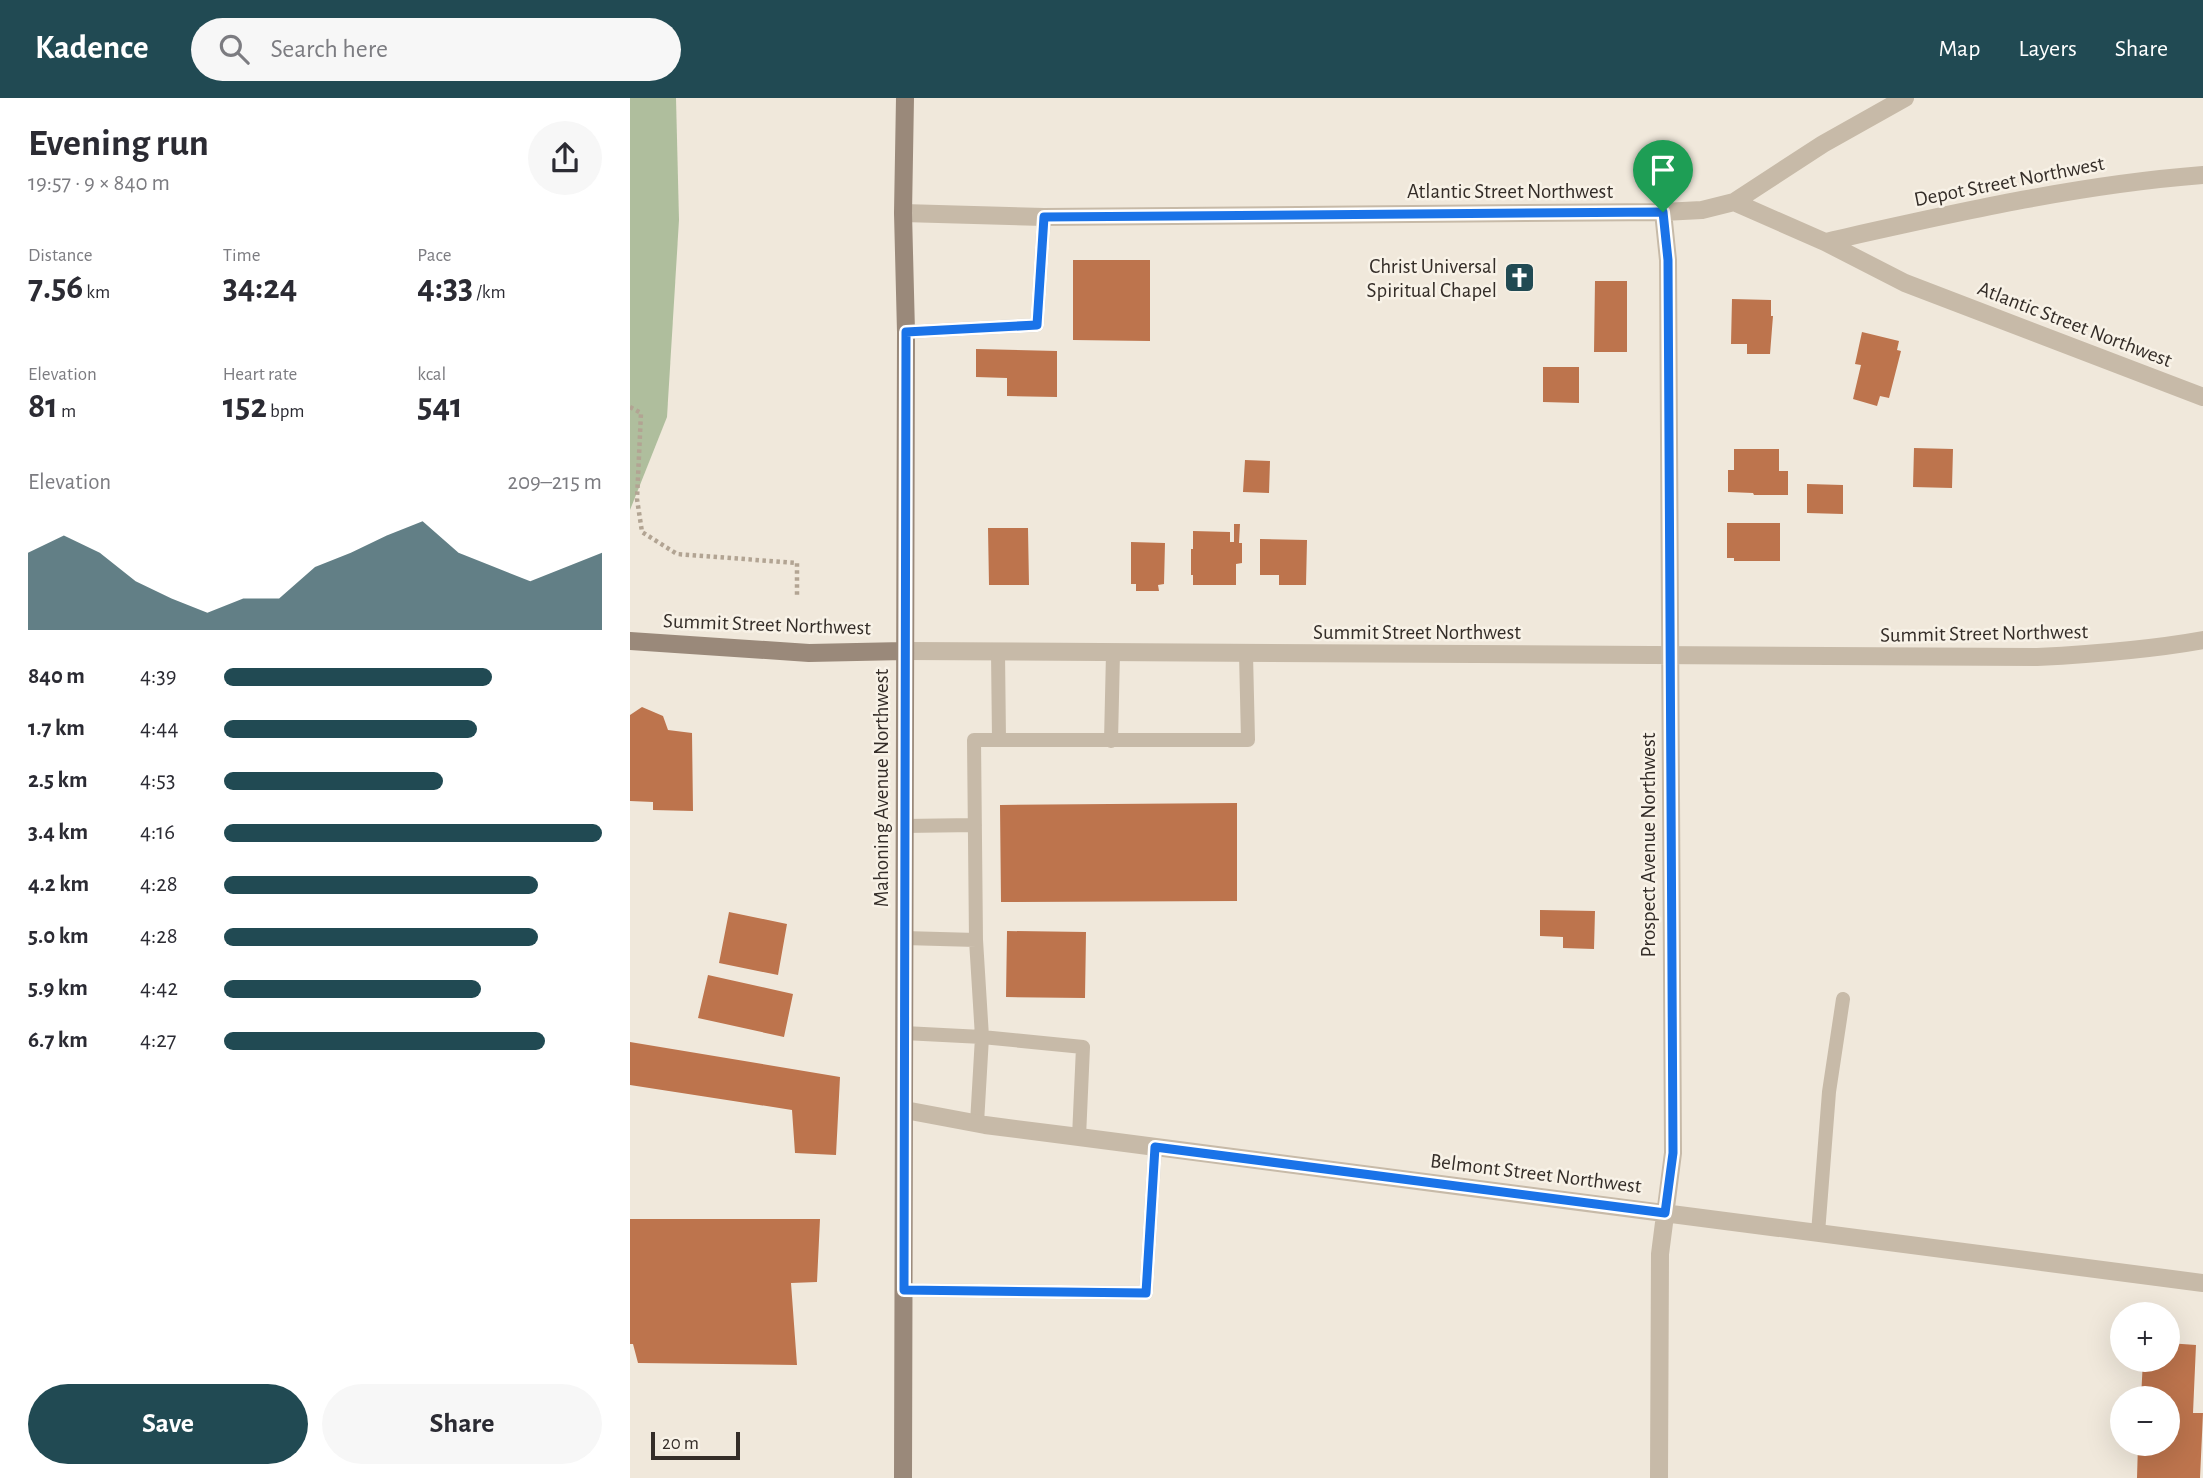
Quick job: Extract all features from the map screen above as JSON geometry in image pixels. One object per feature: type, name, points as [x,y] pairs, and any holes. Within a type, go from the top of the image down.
[{"type":"main road","name":"Mahoning Avenue Northwest","points":[[903,1478],[905,98]]},
{"type":"main road","name":"Summit Street Northwest","points":[[630,641],[809,653],[904,651]]},
{"type":"street","points":[[1734,202],[1823,144],[1905,98]]},
{"type":"street","name":"Depot Street Northwest","points":[[1825,242],[1980,207],[2080,189],[2203,175]]},
{"type":"street","name":"Atlantic Street Northwest","points":[[903,213],[1044,217],[1663,212],[1702,210],[1734,202],[1825,242],[1905,283],[2203,397]]},
{"type":"street","name":"Prospect Avenue Northwest","points":[[1659,1478],[1660,1254],[1673,1153],[1668,260],[1663,212]]},
{"type":"street","name":"Summit Street Northwest","points":[[904,651],[2037,657],[2099,654],[2203,640]]},
{"type":"street","name":"Belmont Street Northwest","points":[[905,1110],[1079,1137],[2203,1283]]},
{"type":"lane","points":[[906,332],[1037,325],[1044,217]]},
{"type":"lane","points":[[998,652],[999,740]]},
{"type":"lane","points":[[1111,741],[1113,653]]},
{"type":"lane","points":[[977,1123],[982,1037],[976,940],[974,740],[1248,740],[1246,654]]},
{"type":"lane","points":[[904,826],[975,825]]},
{"type":"lane","points":[[904,938],[976,940]]},
{"type":"lane","points":[[1818,1233],[1829,1092],[1843,999]]},
{"type":"lane","points":[[904,1033],[1083,1046],[1079,1137]]},
{"type":"lane","points":[[904,1290],[1146,1293],[1155,1147]]},
{"type":"path","points":[[630,407],[641,412],[637,499],[642,532],[677,554],[797,563],[796,596]]},
{"type":"green space","points":[[630,98],[676,98],[679,220],[667,417],[630,510]]},
{"type":"building","points":[[1073,260],[1150,260],[1150,341],[1073,340]]},
{"type":"building","points":[[1595,281],[1627,281],[1627,352],[1594,352]]},
{"type":"building","points":[[1732,299],[1771,300],[1773,316],[1770,354],[1747,354],[1747,344],[1731,344]]},
{"type":"building","points":[[1862,332],[1899,341],[1897,350],[1901,351],[1889,398],[1880,396],[1877,406],[1853,399],[1861,365],[1855,364]]},
{"type":"building","points":[[976,349],[1057,351],[1057,397],[1007,396],[1007,378],[976,377]]},
{"type":"building","points":[[1543,367],[1579,367],[1579,403],[1543,402]]},
{"type":"building","points":[[1914,448],[1953,449],[1952,488],[1913,487]]},
{"type":"building","points":[[1734,449],[1779,449],[1779,471],[1788,471],[1788,495],[1728,492],[1728,470],[1734,470]]},
{"type":"building","points":[[1245,460],[1270,461],[1269,493],[1243,492]]},
{"type":"building","points":[[1807,484],[1843,485],[1843,514],[1807,513]]},
{"type":"building","points":[[1727,523],[1780,523],[1780,561],[1734,561],[1734,558],[1727,558]]},
{"type":"building","points":[[1234,524],[1240,524],[1239,543],[1242,543],[1242,563],[1236,564],[1236,585],[1193,585],[1193,531],[1230,532],[1230,542],[1234,542]]},
{"type":"building","points":[[988,528],[1028,528],[1029,585],[989,585]]},
{"type":"building","points":[[1260,539],[1307,540],[1306,585],[1279,585],[1279,575],[1260,575]]},
{"type":"building","points":[[1131,542],[1165,543],[1164,584],[1158,585],[1159,591],[1136,591],[1136,584],[1131,584]]},
{"type":"building","points":[[642,707],[663,716],[668,730],[692,733],[693,811],[653,810],[653,802],[630,801],[630,715]]},
{"type":"building","points":[[1237,803],[1237,901],[1001,902],[1000,805]]},
{"type":"building","points":[[1540,910],[1595,911],[1594,949],[1563,948],[1563,937],[1540,936]]},
{"type":"building","points":[[729,912],[787,924],[778,975],[719,963]]},
{"type":"building","points":[[1007,931],[1086,932],[1085,998],[1006,997]]},
{"type":"building","points":[[708,975],[793,994],[784,1037],[698,1018]]},
{"type":"building","points":[[630,1042],[840,1077],[836,1155],[795,1153],[792,1110],[630,1085]]},
{"type":"building","points":[[630,1219],[820,1219],[817,1282],[791,1283],[797,1365],[638,1363],[633,1344],[630,1344]]},
{"type":"building","points":[[2180,1344],[2196,1345],[2193,1413],[2203,1413],[2200,1478],[2137,1478],[2138,1456],[2180,1456],[2180,1386],[2142,1386],[2142,1372],[2180,1372]]},
{"type":"place","name":"Christ Universal Spiritual Chapel","points":[[1520,278]]},
{"type":"route","points":[[1663,212],[1668,260],[1673,1153],[1665,1213],[1155,1147],[1146,1293],[904,1290],[906,332],[1037,325],[1044,217],[1663,212]]}]
